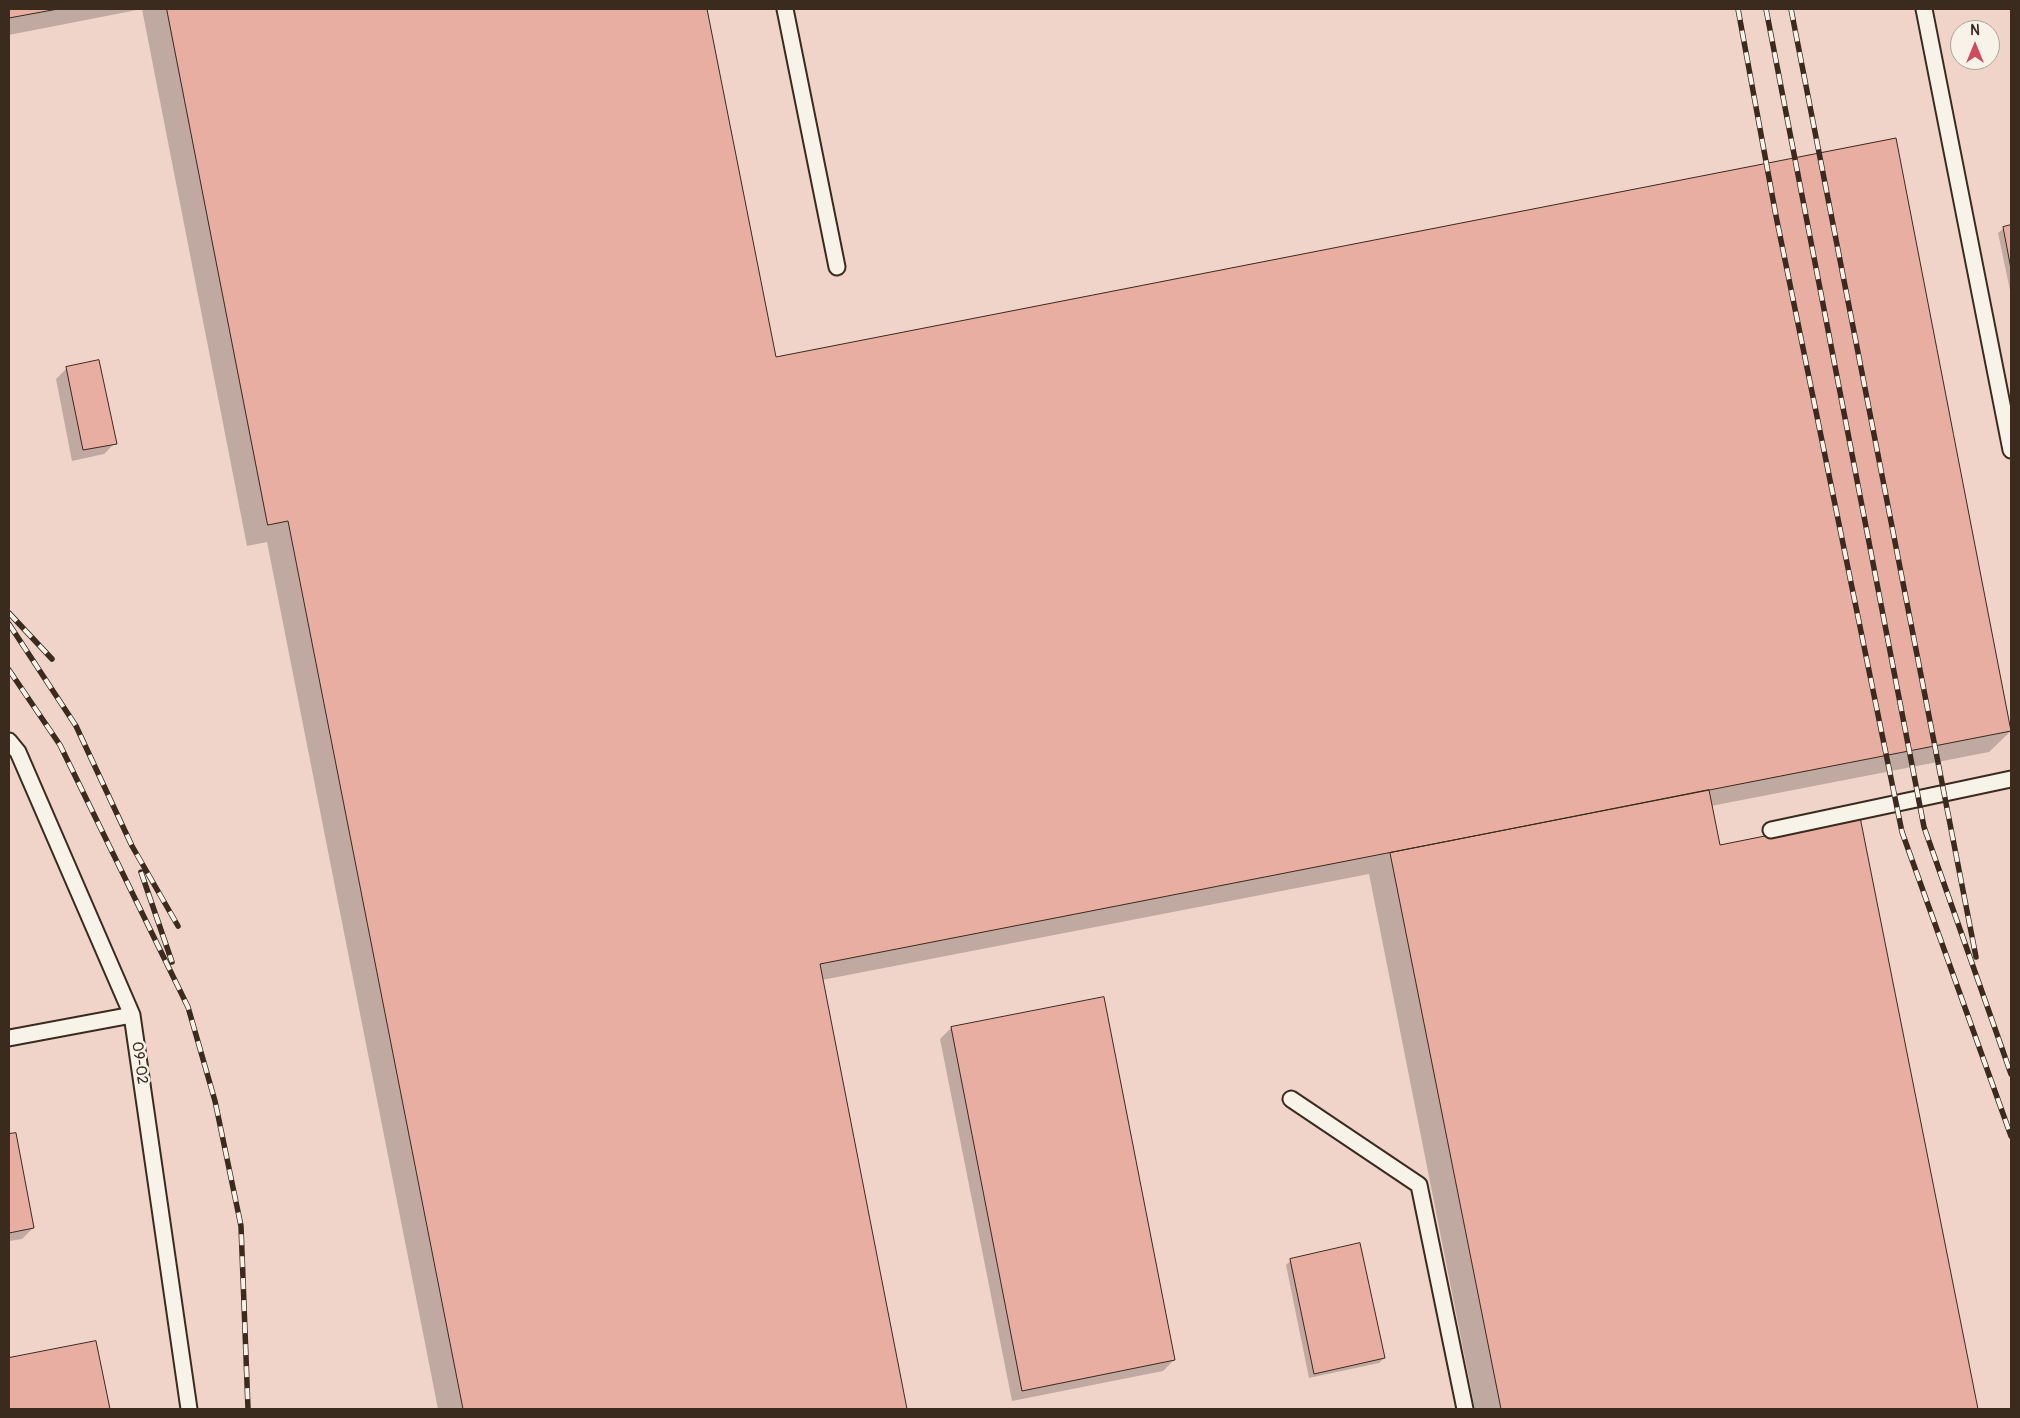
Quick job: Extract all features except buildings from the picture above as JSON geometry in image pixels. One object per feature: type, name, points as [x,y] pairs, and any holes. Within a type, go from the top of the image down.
[{"type":"lane","points":[[784,9],[837,267]]},
{"type":"lane","points":[[1924,9],[2011,450]]},
{"type":"lane","name":"09-02","points":[[9,742],[18,752],[132,1015],[188,1409]]},
{"type":"lane","points":[[1771,830],[2011,779]]},
{"type":"lane","points":[[9,1038],[132,1015]]},
{"type":"lane","points":[[1290,1099],[1419,1186],[1465,1409]]},
{"type":"shaded area","points":[[9,9],[2011,9],[2011,1409],[9,1409]]},
{"type":"railway","points":[[1738,9],[1776,216],[1902,832],[2011,1136]]},
{"type":"railway","points":[[1766,9],[1924,827],[2011,1074]]},
{"type":"railway","points":[[1791,9],[1976,957]]},
{"type":"railway","points":[[9,613],[52,659]]},
{"type":"railway","points":[[9,624],[76,726],[132,846],[178,926]]},
{"type":"railway","points":[[9,670],[60,745],[188,1007],[215,1101],[241,1226],[248,1409]]},
{"type":"railway","points":[[141,872],[172,962]]}]
